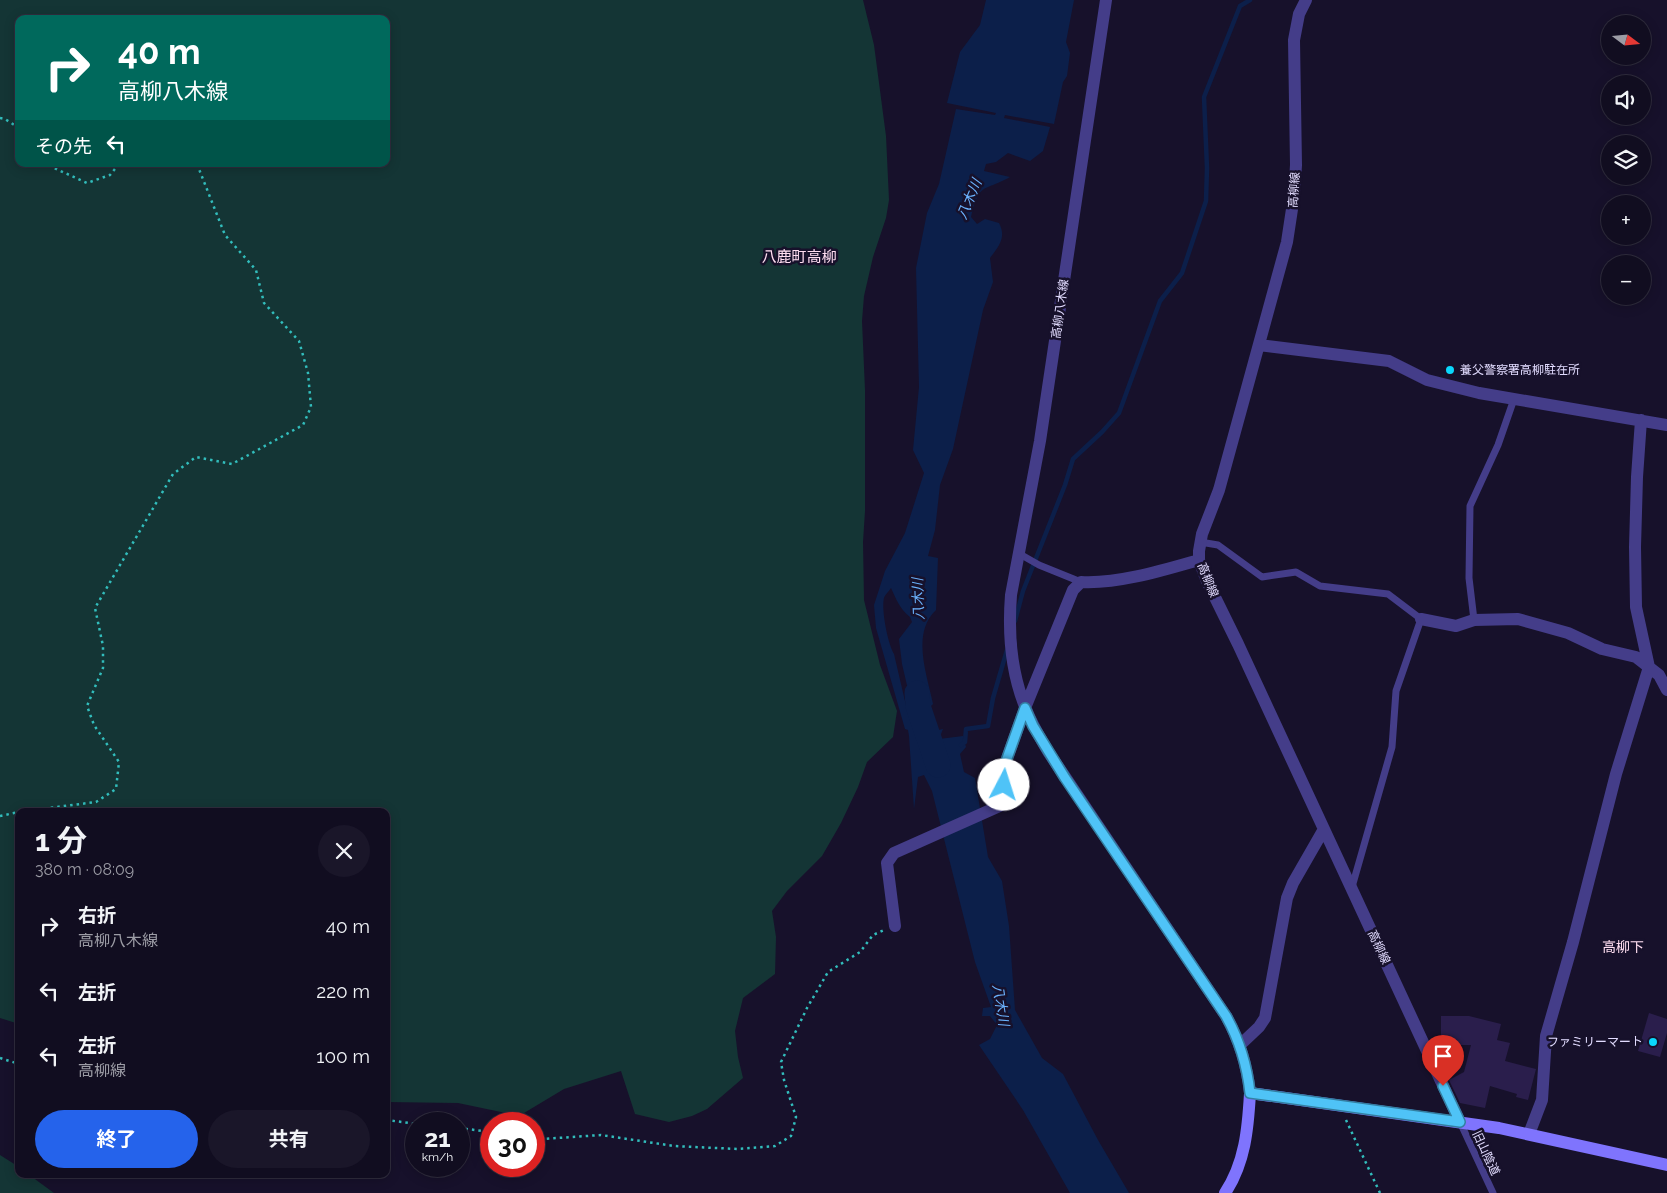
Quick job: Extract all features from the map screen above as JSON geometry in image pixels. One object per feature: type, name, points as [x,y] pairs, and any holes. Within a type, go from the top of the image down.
[{"type":"street","name":"高柳八木線","points":[[1025,708],[1013,660],[1009,618],[1011,595],[1046,406],[1106,0]]},
{"type":"street","name":"高柳線","points":[[1306,0],[1299,14],[1294,40],[1296,150],[1292,212],[1283,258],[1260,344],[1219,490],[1200,542],[1200,560],[1208,585],[1238,644],[1460,1122]]},
{"type":"street","points":[[1260,344],[1389,361],[1428,380],[1479,392],[1667,425]]},
{"type":"street","points":[[1529,1134],[1542,1100],[1546,1036],[1573,942],[1616,774],[1649,667],[1636,607],[1635,547],[1641,420]]},
{"type":"street","points":[[895,926],[887,863],[894,853],[1004,804],[1004,767],[1025,708],[1073,590],[1082,582],[1095,583],[1160,571],[1200,560]]},
{"type":"street","points":[[1421,619],[1456,626],[1474,620],[1518,619],[1568,633],[1602,649],[1636,657],[1659,675],[1667,690]]},
{"type":"street","points":[[1025,708],[1049,753],[1215,997],[1240,1045],[1247,1067],[1250,1093],[1248,1126],[1242,1157],[1225,1193]]},
{"type":"street","points":[[1240,1045],[1260,1027],[1265,1018],[1287,898],[1293,883],[1324,829]]},
{"type":"street","points":[[1250,1093],[1460,1122],[1529,1134],[1667,1166]]},
{"type":"lane","points":[[1474,620],[1470,578],[1470,506],[1498,444],[1514,399]]},
{"type":"lane","points":[[1200,542],[1218,545],[1262,577],[1296,572],[1320,586],[1388,594],[1421,619],[1396,691],[1392,747],[1351,888]]},
{"type":"lane","points":[[1018,553],[1040,565],[1082,582]]},
{"type":"lane","name":"旧山陰道","points":[[1460,1122],[1493,1193]]},
{"type":"path","points":[[0,118],[15,125]]},
{"type":"path","points":[[53,167],[87,182],[110,175],[117,167]]},
{"type":"path","points":[[49,808],[96,802],[116,789],[119,762],[94,725],[87,706],[103,668],[103,646],[96,608],[173,474],[196,457],[232,464],[303,424],[311,408],[308,373],[299,341],[264,303],[256,270],[225,235],[198,167]]},
{"type":"path","points":[[0,816],[15,813]]},
{"type":"path","points":[[545,1139],[601,1135],[706,1149],[737,1149],[774,1146],[791,1136],[796,1117],[784,1080],[781,1062],[807,1008],[828,972],[860,952],[873,935],[895,926]]},
{"type":"path","points":[[0,1058],[15,1063]]},
{"type":"path","points":[[1339,1105],[1380,1193]]},
{"type":"path","points":[[390,1120],[405,1122]]},
{"type":"green space","points":[[0,0],[863,0],[874,45],[886,136],[889,200],[886,218],[873,257],[864,296],[862,321],[865,390],[864,600],[880,665],[897,711],[893,737],[867,762],[858,787],[841,823],[822,856],[787,891],[772,911],[776,937],[775,974],[743,998],[735,1031],[743,1078],[707,1109],[692,1116],[669,1122],[635,1114],[621,1071],[564,1089],[526,1112],[501,1112],[458,1103],[390,1102],[390,808],[15,808],[15,1023],[0,1018]]},
{"type":"green space","points":[[0,1155],[15,1164],[15,1178],[33,1178],[54,1193],[0,1193]]},
{"type":"water","points":[[986,0],[1074,0],[1066,42],[1070,53],[1067,76],[1063,82],[1054,124],[1005,115],[1004,118],[1050,127],[1043,151],[1030,161],[1008,153],[996,162],[986,164],[984,171],[1010,177],[988,187],[980,193],[971,217],[977,224],[985,219],[999,223],[1002,238],[990,258],[993,282],[983,310],[953,449],[940,485],[935,530],[928,556],[938,558],[936,610],[928,620],[922,642],[933,704],[930,707],[933,718],[927,721],[926,726],[914,729],[916,735],[943,729],[939,739],[963,736],[966,747],[960,754],[964,772],[975,778],[988,857],[1002,881],[1009,926],[1015,1010],[1042,1058],[1063,1074],[1129,1193],[1070,1193],[1023,1110],[979,1045],[990,1039],[997,1025],[990,1016],[982,1016],[983,1008],[991,1007],[975,962],[932,791],[924,775],[918,777],[914,809],[908,730],[905,729],[876,628],[874,605],[885,571],[905,533],[924,473],[913,450],[919,387],[916,268],[927,213],[939,184],[956,109],[995,115],[996,113],[947,103],[960,52],[980,25]],"holes":[[[891,588],[912,622],[899,639],[902,664],[913,711],[908,714],[884,618],[884,598]]]},
{"type":"building","name":"ファミリーマート","points":[[1649,1013],[1667,1019],[1667,1033],[1660,1057],[1638,1051]]},
{"type":"building","points":[[1441,1016],[1469,1016],[1501,1024],[1497,1040],[1510,1043],[1505,1061],[1536,1069],[1528,1100],[1516,1097],[1517,1094],[1490,1086],[1485,1108],[1460,1103],[1449,1080],[1464,1072],[1471,1045],[1441,1045]]},
{"type":"waterway","points":[[1015,621],[1023,591],[1065,485],[1073,459],[1119,413],[1160,301],[1182,273],[1206,201],[1207,168],[1204,97],[1240,6],[1250,0]]},
{"type":"waterway","points":[[961,745],[965,742],[966,729],[988,726],[993,698],[1007,650]]},
{"type":"waterway","name":"八木川","points":[[917,693],[918,706],[938,765]]},
{"type":"place","name":"養父警察署高柳駐在所","points":[[1450,370]]},
{"type":"place","name":"ファミリーマート","points":[[1653,1042]]},
{"type":"district","name":"八鹿町高柳","points":[[799,257]]},
{"type":"district","name":"高柳下","points":[[1623,947]]},
{"type":"route","points":[[1004,785],[1004,767],[1025,708],[1033,726],[1065,778],[1215,997],[1240,1045],[1245,1059],[1250,1093],[1460,1122],[1443,1086]]}]
